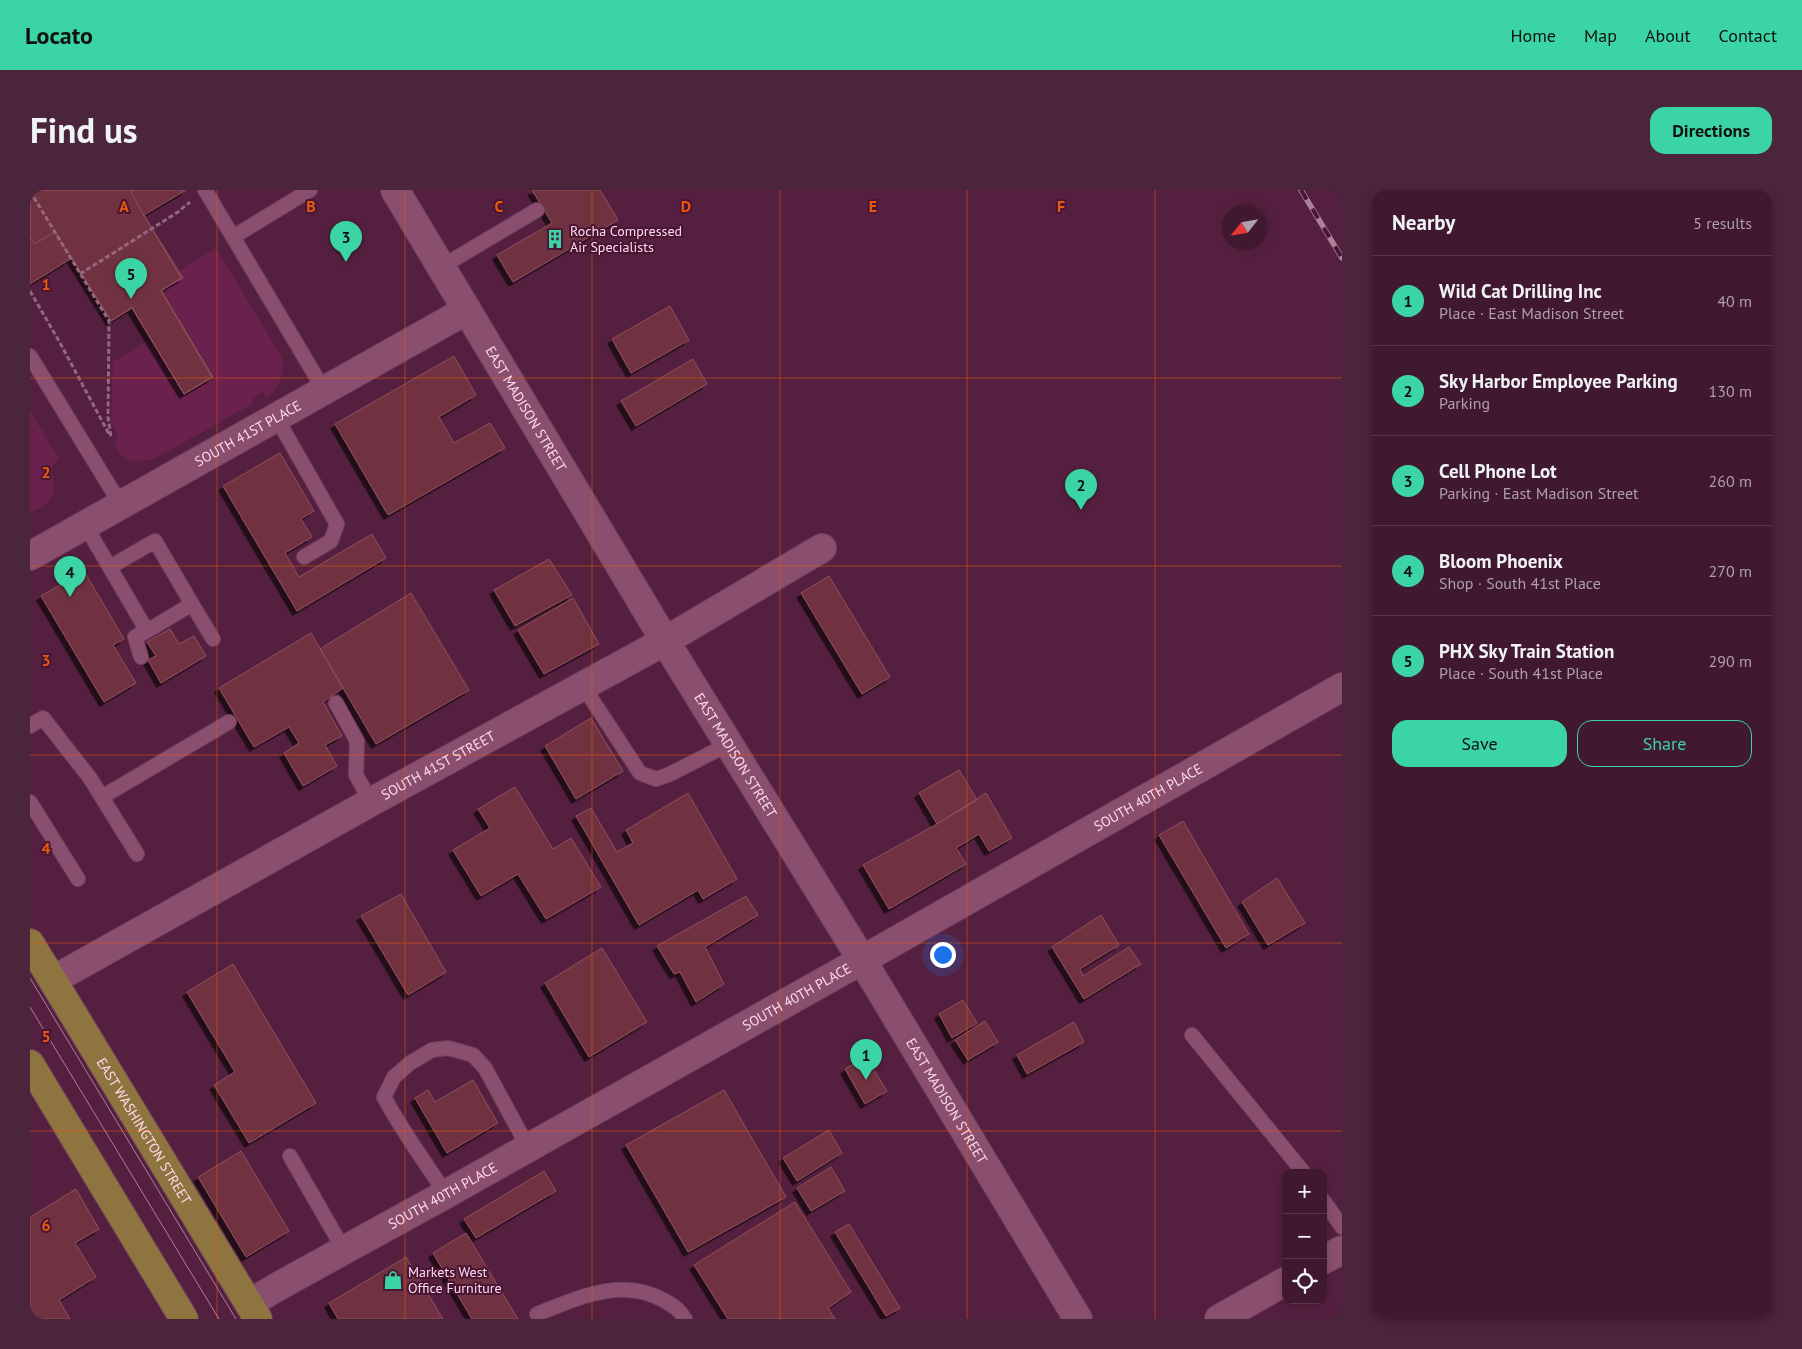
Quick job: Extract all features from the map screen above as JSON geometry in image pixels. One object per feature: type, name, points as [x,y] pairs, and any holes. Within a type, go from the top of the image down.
[{"type":"main road","name":"EAST WASHINGTON STREET","points":[[30,943],[254,1312]]},
{"type":"main road","points":[[30,1064],[184,1319]]},
{"type":"street","name":"EAST MADISON STREET","points":[[394,190],[665,641],[862,960],[1078,1319]]},
{"type":"street","name":"SOUTH 41ST PLACE","points":[[30,556],[467,310]]},
{"type":"street","name":"SOUTH 41ST STREET","points":[[53,980],[371,802],[665,641],[822,548]]},
{"type":"street","name":"SOUTH 40TH PLACE","points":[[254,1312],[344,1250],[862,960],[1342,687]]},
{"type":"street","points":[[1325,1259],[1342,1250]]},
{"type":"street","points":[[1219,1319],[1282,1284]]},
{"type":"lane","points":[[205,190],[324,390]]},
{"type":"lane","points":[[233,237],[310,190]]},
{"type":"lane","points":[[441,267],[537,210]]},
{"type":"lane","points":[[30,356],[121,505]]},
{"type":"lane","points":[[276,417],[337,524],[331,540],[304,557]]},
{"type":"lane","points":[[85,525],[147,630]]},
{"type":"lane","points":[[110,567],[154,541],[213,639]]},
{"type":"lane","points":[[141,657],[135,637],[192,604]]},
{"type":"lane","points":[[583,686],[640,773],[656,780],[728,744]]},
{"type":"lane","points":[[336,703],[356,741],[356,775],[371,802]]},
{"type":"lane","points":[[30,726],[43,718],[90,778],[137,854]]},
{"type":"lane","points":[[102,797],[229,722]]},
{"type":"lane","points":[[30,802],[78,879]]},
{"type":"lane","points":[[1192,1034],[1301,1169]]},
{"type":"lane","points":[[446,1194],[400,1127],[384,1097],[394,1077],[410,1063],[432,1050],[448,1048],[473,1054],[485,1068],[528,1147]]},
{"type":"lane","points":[[290,1156],[344,1250]]},
{"type":"lane","points":[[1327,1206],[1342,1227]]},
{"type":"lane","points":[[537,1314],[590,1293],[620,1288],[645,1292],[660,1298],[675,1307],[685,1319]]},
{"type":"path","points":[[30,191],[109,321],[108,417],[111,437],[30,291]]},
{"type":"path","points":[[80,274],[178,212],[190,202]]},
{"type":"shaded area","points":[[216,248],[281,356],[281,379],[275,389],[266,397],[263,392],[252,399],[254,403],[152,460],[132,461],[120,454],[115,446],[118,434],[111,423],[113,362],[149,340],[183,396],[215,378],[163,292],[183,278],[179,271]]},
{"type":"shaded area","points":[[30,411],[59,459],[52,468],[55,486],[52,497],[45,505],[30,513]]},
{"type":"building","points":[[30,190],[186,190],[144,215],[181,278],[161,291],[212,377],[184,394],[132,308],[111,321],[72,258],[30,284]]},
{"type":"building","points":[[30,190],[133,190],[131,192],[143,214],[183,278],[161,290],[213,377],[184,394],[132,307],[111,321],[55,232],[34,244],[30,237]]},
{"type":"building","name":"Rocha Compressed Air Specialists","points":[[532,190],[600,190],[618,220],[513,282],[497,255],[552,223]]},
{"type":"building","points":[[670,306],[689,340],[631,373],[612,339]]},
{"type":"building","points":[[454,356],[476,395],[439,417],[454,443],[490,423],[505,448],[388,515],[335,424]]},
{"type":"building","points":[[693,359],[707,384],[636,426],[621,401]]},
{"type":"building","points":[[280,453],[314,511],[301,519],[312,537],[285,553],[299,577],[372,534],[386,558],[297,611],[223,486]]},
{"type":"building","points":[[549,559],[572,595],[515,626],[494,590]]},
{"type":"building","points":[[84,571],[124,639],[113,645],[136,683],[104,702],[41,596]]},
{"type":"building","points":[[829,576],[890,677],[862,694],[801,593]]},
{"type":"building","points":[[411,593],[469,690],[376,744],[320,649]]},
{"type":"building","points":[[573,598],[599,644],[544,674],[518,630]]},
{"type":"building","points":[[170,629],[179,644],[194,636],[206,656],[161,683],[148,660],[156,656],[147,642]]},
{"type":"building","points":[[311,633],[343,688],[323,702],[342,736],[325,745],[337,766],[303,786],[284,753],[299,743],[289,727],[254,747],[219,688]]},
{"type":"building","points":[[591,718],[623,771],[576,799],[545,746]]},
{"type":"building","points":[[959,770],[977,800],[937,824],[919,793]]},
{"type":"building","points":[[515,787],[553,849],[571,838],[601,887],[546,919],[518,874],[481,896],[453,850],[490,828],[478,809]]},
{"type":"building","points":[[688,793],[737,879],[703,899],[698,890],[639,925],[576,816],[591,808],[617,852],[633,843],[626,830]]},
{"type":"building","points":[[986,793],[1012,838],[989,851],[979,834],[956,848],[966,864],[889,909],[863,865],[937,824]]},
{"type":"building","points":[[1183,821],[1249,934],[1226,948],[1159,835]]},
{"type":"building","points":[[1277,878],[1305,923],[1268,945],[1242,902]]},
{"type":"building","points":[[401,894],[446,972],[408,995],[361,916]]},
{"type":"building","points":[[746,896],[758,915],[705,947],[724,984],[696,1002],[680,972],[674,974],[657,946]]},
{"type":"building","points":[[1101,915],[1119,945],[1080,969],[1083,976],[1129,947],[1141,964],[1084,999],[1052,947]]},
{"type":"building","points":[[602,948],[647,1022],[589,1057],[545,983]]},
{"type":"building","points":[[233,964],[316,1103],[249,1143],[214,1085],[235,1072],[187,992]]},
{"type":"building","points":[[963,1000],[977,1023],[952,1038],[939,1014]]},
{"type":"building","points":[[985,1021],[998,1042],[968,1060],[955,1040]]},
{"type":"building","points":[[1074,1022],[1084,1042],[1027,1074],[1017,1055]]},
{"type":"building","points":[[866,1057],[887,1091],[865,1104],[845,1069]]},
{"type":"building","points":[[473,1080],[498,1123],[447,1153],[415,1098],[428,1090],[435,1102]]},
{"type":"building","points":[[724,1090],[786,1197],[688,1252],[626,1145]]},
{"type":"building","points":[[829,1130],[842,1153],[797,1181],[783,1158]]},
{"type":"building","points":[[241,1151],[289,1231],[246,1257],[198,1177]]},
{"type":"building","points":[[831,1167],[845,1191],[811,1211],[797,1188]]},
{"type":"building","points":[[544,1171],[556,1191],[476,1238],[464,1219]]},
{"type":"building","points":[[76,1189],[99,1229],[75,1243],[96,1277],[59,1300],[70,1319],[30,1319],[30,1217]]},
{"type":"building","points":[[795,1202],[851,1292],[828,1308],[835,1319],[728,1319],[694,1265]]},
{"type":"building","points":[[849,1224],[900,1308],[886,1316],[835,1232]]},
{"type":"building","points":[[466,1233],[518,1319],[472,1319],[433,1253]]},
{"type":"building","name":"Markets West Office Furniture","points":[[406,1257],[443,1319],[338,1319],[329,1303]]},
{"type":"tram line","points":[[30,978],[236,1319]]},
{"type":"tram line","points":[[30,1007],[219,1319]]},
{"type":"railway","points":[[1301,190],[1342,258]]},
{"type":"place","name":"Rocha Compressed Air Specialists","points":[[555,239]]},
{"type":"place","name":"Cell Phone Lot","points":[[346,262]]},
{"type":"place","name":"PHX Sky Train Station","points":[[131,299]]},
{"type":"place","name":"Sky Harbor Employee Parking","points":[[1081,510]]},
{"type":"place","name":"Bloom Phoenix","points":[[70,597]]},
{"type":"place","name":"Wild Cat Drilling Inc","points":[[866,1080]]},
{"type":"place","name":"Markets West Office Furniture","points":[[393,1280]]}]
